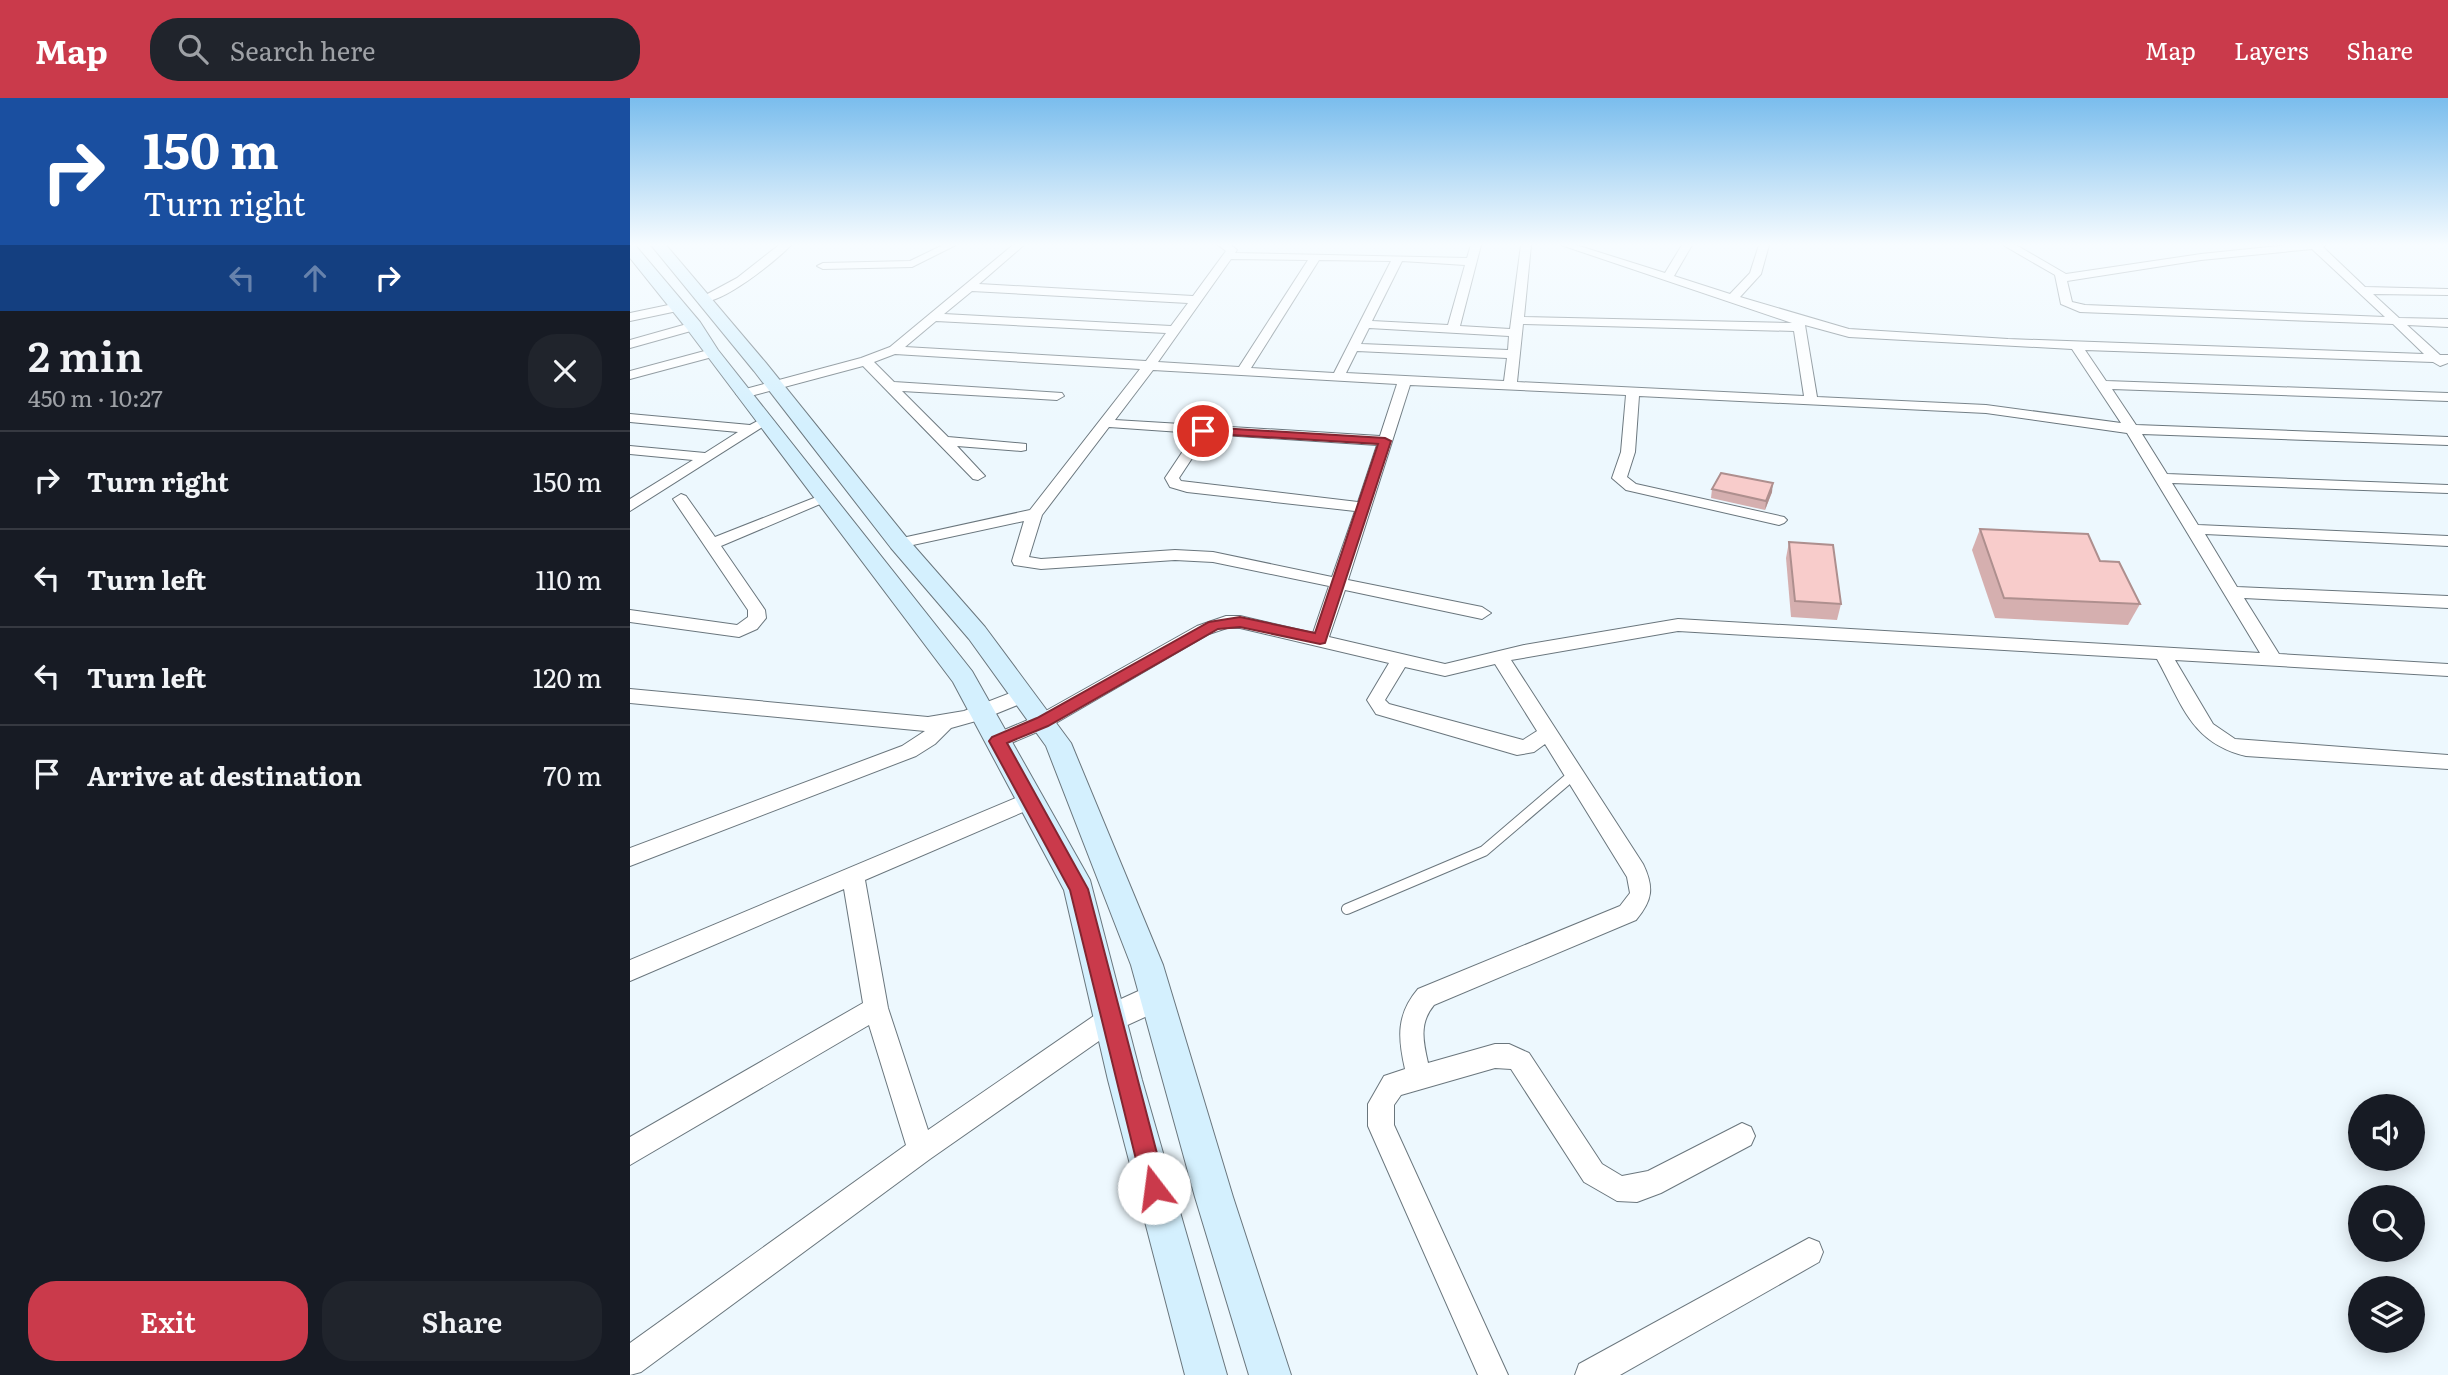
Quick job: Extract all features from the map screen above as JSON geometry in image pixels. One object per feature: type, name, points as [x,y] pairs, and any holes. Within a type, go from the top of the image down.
[{"type":"main road","points":[[686,305],[775,386],[899,544],[977,633],[1058,743],[1147,965],[1214,1197],[1270,1375]]},
{"type":"main road","points":[[689,305],[712,353],[743,394],[758,425],[824,499],[962,677],[1079,889],[1110,1019],[1206,1375]]},
{"type":"street","points":[[630,344],[702,305]]},
{"type":"street","points":[[743,394],[866,361],[894,350],[949,305]]},
{"type":"street","points":[[1193,305],[1035,514],[1020,554],[1020,561],[1029,564],[1175,555],[1213,557],[1482,613]]},
{"type":"street","points":[[1243,371],[1286,305]]},
{"type":"street","points":[[1339,377],[1375,305]]},
{"type":"street","points":[[1453,329],[1460,305]]},
{"type":"street","points":[[1510,384],[1519,305]]},
{"type":"street","points":[[1748,305],[1799,323],[1862,334],[2076,346],[2442,359]]},
{"type":"street","points":[[2069,305],[2084,309],[2448,323]]},
{"type":"street","points":[[2380,305],[2442,359],[2448,371]]},
{"type":"street","points":[[630,317],[692,311]]},
{"type":"street","points":[[935,317],[1175,330]]},
{"type":"street","points":[[1366,324],[1453,329],[1799,323]]},
{"type":"street","points":[[1799,323],[1811,398]]},
{"type":"street","points":[[2076,346],[2163,478],[2191,529],[2273,659]]},
{"type":"street","points":[[1354,347],[1513,354]]},
{"type":"street","points":[[894,350],[1405,381],[1811,398],[2002,410],[2132,429],[2448,441]]},
{"type":"street","points":[[630,375],[712,353]]},
{"type":"street","points":[[866,361],[978,476]]},
{"type":"street","points":[[1320,639],[1405,381]]},
{"type":"street","points":[[2104,385],[2448,397]]},
{"type":"street","points":[[890,386],[1057,396]]},
{"type":"street","points":[[1633,390],[1628,452],[1619,472],[1623,484],[1779,520]]},
{"type":"street","points":[[630,418],[758,425]]},
{"type":"street","points":[[1104,423],[1385,441]]},
{"type":"street","points":[[632,503],[758,425]]},
{"type":"street","points":[[1203,431],[1176,469],[1172,478],[1175,484],[1186,488],[1364,506]]},
{"type":"street","points":[[944,441],[1021,447]]},
{"type":"street","points":[[630,450],[705,457]]},
{"type":"street","points":[[2163,478],[2448,489]]},
{"type":"street","points":[[630,616],[739,631],[751,625],[757,618],[756,610],[681,499]]},
{"type":"street","points":[[711,544],[824,499]]},
{"type":"street","points":[[899,544],[1035,514]]},
{"type":"street","points":[[2191,529],[2448,541]]},
{"type":"street","points":[[2231,592],[2448,602]]},
{"type":"street","points":[[997,741],[1042,722],[1214,625],[1240,622],[1445,670],[1500,657],[1678,625],[2448,670]]},
{"type":"street","points":[[2162,653],[2206,729],[2229,745],[2246,749],[2448,762]]},
{"type":"street","points":[[1419,1077],[1409,1026],[1415,1008],[1426,997],[1628,913],[1640,901],[1643,886],[1500,657]]},
{"type":"street","points":[[1400,660],[1376,700],[1383,709],[1517,748],[1527,747],[1548,733]]},
{"type":"street","points":[[630,696],[928,724],[946,723],[981,714],[1023,695]]},
{"type":"street","points":[[630,857],[909,751],[946,723]]},
{"type":"street","points":[[630,971],[1030,800]]},
{"type":"street","points":[[852,876],[876,1008],[921,1150]]},
{"type":"street","points":[[630,1361],[921,1150],[1110,1019],[1156,997]]},
{"type":"street","points":[[630,1152],[876,1008]]},
{"type":"street","points":[[1493,1375],[1381,1126],[1378,1108],[1383,1096],[1393,1084],[1495,1056],[1509,1056],[1520,1061],[1593,1173],[1609,1185],[1628,1190],[1648,1184],[1742,1136]]},
{"type":"street","points":[[1590,1375],[1809,1252]]},
{"type":"lane","points":[[1347,909],[1485,851],[1574,774]]},
{"type":"building","points":[[1721,473],[1773,483],[1766,501],[1712,489]]},
{"type":"building","points":[[1980,529],[2088,534],[2100,561],[2119,562],[2140,604],[2004,598]]},
{"type":"building","points":[[1789,542],[1833,545],[1841,604],[1795,601]]},
{"type":"route","points":[[1154,1188],[1079,889],[997,741],[1042,722],[1214,625],[1240,622],[1320,639],[1385,441],[1203,431]]}]
